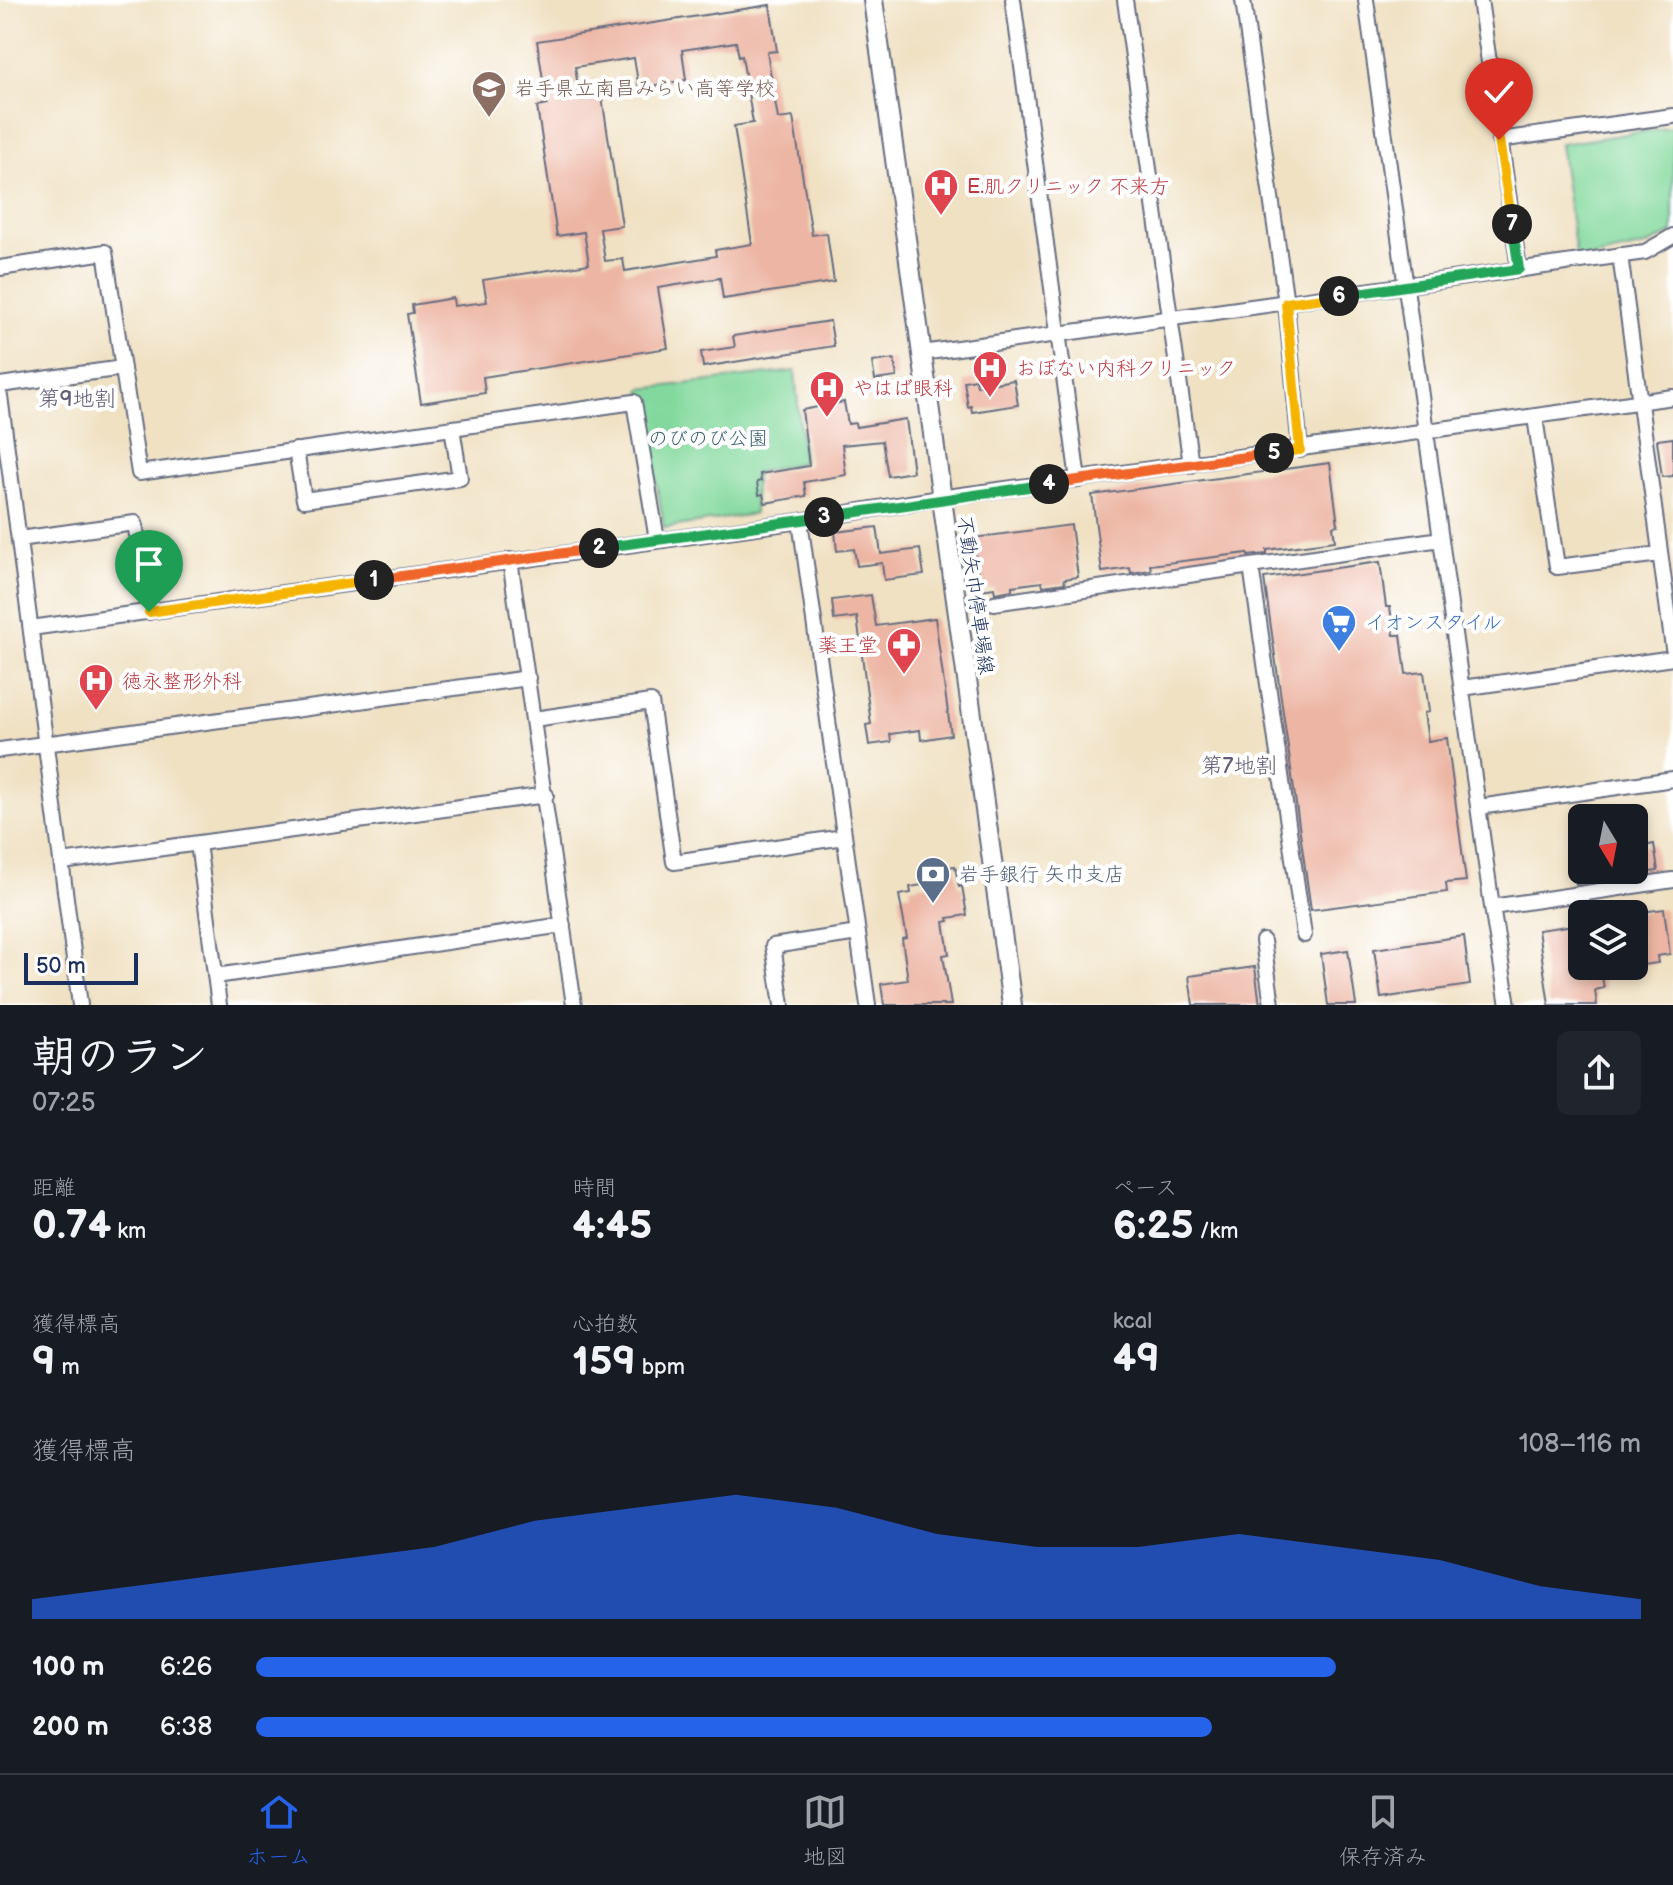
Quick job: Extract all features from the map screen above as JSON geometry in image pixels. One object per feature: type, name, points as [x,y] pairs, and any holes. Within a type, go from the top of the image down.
[{"type":"main road","name":"不動矢巾停車場線","points":[[873,0],[1012,1005]]},
{"type":"street","points":[[1013,0],[1078,480]]},
{"type":"street","points":[[1125,0],[1191,465]]},
{"type":"street","points":[[1243,0],[1286,303],[1300,450]]},
{"type":"street","points":[[1366,0],[1508,1005]]},
{"type":"street","points":[[1480,0],[1519,269]]},
{"type":"street","points":[[1499,140],[1673,116]]},
{"type":"street","points":[[922,353],[1645,252],[1673,236]]},
{"type":"street","points":[[0,268],[105,252],[139,473],[634,402],[657,540]]},
{"type":"street","points":[[1620,255],[1673,648]]},
{"type":"street","points":[[0,385],[123,368]]},
{"type":"street","points":[[0,396],[3,447],[19,539],[80,1005]]},
{"type":"street","points":[[31,628],[1673,397]]},
{"type":"street","points":[[1535,417],[1557,567],[1660,554]]},
{"type":"street","points":[[296,450],[304,500],[460,478],[452,428]]},
{"type":"street","points":[[800,521],[868,1005]]},
{"type":"street","points":[[19,539],[135,523],[149,612]]},
{"type":"street","points":[[994,603],[1441,539]]},
{"type":"street","points":[[510,560],[574,1005]]},
{"type":"street","points":[[1251,566],[1304,935]]},
{"type":"street","points":[[1462,688],[1673,658]]},
{"type":"street","points":[[0,750],[528,678]]},
{"type":"street","points":[[534,719],[651,702],[674,862],[844,837]]},
{"type":"street","points":[[1479,807],[1673,779]]},
{"type":"street","points":[[62,862],[546,795]]},
{"type":"street","points":[[198,843],[219,1005]]},
{"type":"street","points":[[1492,907],[1673,880]]},
{"type":"street","points":[[216,976],[563,925]]},
{"type":"street","points":[[782,1005],[773,946],[858,933]]},
{"type":"street","points":[[1263,941],[1272,1005]]},
{"type":"green space","points":[[1673,127],[1673,233],[1645,246],[1577,261],[1560,144]]},
{"type":"green space","name":"のびのび公園","points":[[795,371],[803,462],[755,473],[754,514],[664,528],[641,389]]},
{"type":"building","points":[[770,5],[777,51],[767,52],[778,119],[793,117],[812,235],[827,233],[834,282],[723,299],[720,278],[658,288],[668,348],[483,377],[485,393],[421,403],[407,314],[413,313],[412,305],[453,298],[454,306],[487,302],[483,280],[589,264],[584,232],[557,236],[537,107],[547,105],[537,41]],"holes":[[[736,42],[739,57],[742,56],[753,123],[734,126],[752,244],[715,250],[716,256],[625,271],[623,259],[605,261],[600,229],[622,226],[602,97],[580,100],[575,67],[634,58],[639,88],[686,80],[682,50]]]},
{"type":"building","points":[[830,321],[834,346],[703,367],[701,352],[735,347],[733,336]]},
{"type":"building","points":[[894,359],[897,377],[875,380],[872,362]]},
{"type":"building","points":[[976,379],[977,386],[1014,380],[1018,405],[972,412],[971,406],[968,407],[964,381]]},
{"type":"building","points":[[844,402],[848,424],[855,423],[856,427],[906,419],[913,472],[888,476],[882,441],[842,445],[846,475],[804,482],[806,496],[765,503],[763,494],[759,495],[757,482],[761,481],[760,474],[809,466],[802,410]]},
{"type":"building","points":[[1673,438],[1673,476],[1662,477],[1657,440]]},
{"type":"building","points":[[1330,463],[1338,525],[1333,526],[1335,541],[1267,550],[1267,554],[1248,556],[1248,553],[1150,565],[1151,570],[1131,573],[1130,568],[1102,572],[1092,495]]},
{"type":"building","points":[[1071,525],[1078,577],[1064,579],[1065,583],[1043,586],[1042,582],[1012,586],[1012,590],[995,593],[994,588],[980,590],[973,538]]},
{"type":"building","points":[[877,527],[881,554],[920,549],[924,575],[884,580],[882,563],[857,566],[854,549],[837,551],[835,532]]},
{"type":"building","points":[[1380,562],[1386,607],[1390,607],[1394,635],[1401,635],[1406,674],[1424,672],[1429,712],[1424,713],[1428,741],[1447,738],[1466,881],[1446,883],[1447,892],[1311,910],[1264,578]]},
{"type":"building","name":"薬王堂","points":[[871,595],[876,626],[935,618],[951,735],[921,740],[920,730],[890,734],[891,742],[869,745],[866,725],[871,724],[857,617],[834,620],[832,600]]},
{"type":"building","points":[[1654,844],[1658,871],[1648,872],[1648,845]]},
{"type":"building","points":[[955,866],[967,915],[948,918],[949,921],[944,922],[949,954],[943,955],[951,1005],[884,1005],[881,984],[908,980],[902,939],[907,938],[899,895],[911,893],[910,887],[945,881],[943,868]]},
{"type":"building","points":[[1664,909],[1670,954],[1657,956],[1658,963],[1648,964],[1648,911]]},
{"type":"building","points":[[1568,926],[1568,980],[1603,980],[1604,988],[1595,990],[1597,1005],[1549,1005],[1538,930]]},
{"type":"building","points":[[1464,936],[1470,985],[1381,998],[1374,949]]},
{"type":"building","points":[[1348,950],[1356,1005],[1328,1005],[1321,954]]},
{"type":"building","points":[[1255,967],[1260,1005],[1193,1005],[1189,976]]},
{"type":"place","name":"岩手県立南昌みらい高等学校","points":[[489,119]]},
{"type":"place","name":"E.肌クリニック 不来方","points":[[941,217]]},
{"type":"place","name":"おぼない内科クリニック","points":[[990,399]]},
{"type":"place","name":"やはば眼科","points":[[827,419]]},
{"type":"place","name":"イオンスタイル","points":[[1339,653]]},
{"type":"place","name":"薬王堂","points":[[904,676]]},
{"type":"place","name":"徳永整形外科","points":[[96,712]]},
{"type":"place","name":"岩手銀行 矢巾支店","points":[[933,905]]},
{"type":"district","name":"第9地割","points":[[77,398]]},
{"type":"district","name":"第7地割","points":[[1239,765]]},
{"type":"route","points":[[149,612],[800,521],[940,498],[1300,450],[1286,303],[1519,269],[1499,140]]}]
